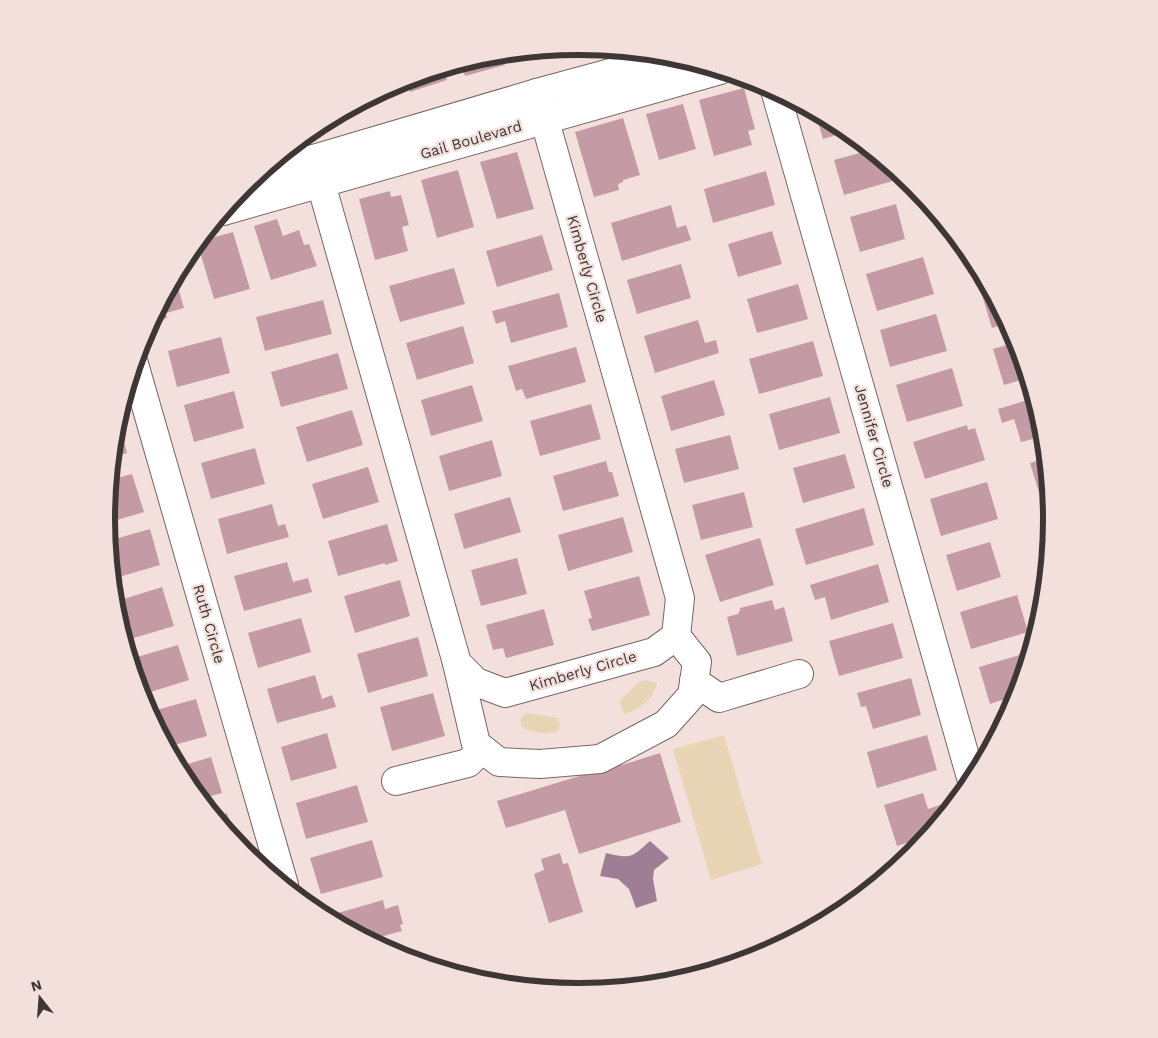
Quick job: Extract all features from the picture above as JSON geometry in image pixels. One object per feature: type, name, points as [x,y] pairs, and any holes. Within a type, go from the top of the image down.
[{"type":"street","name":"Gail Boulevard","points":[[238,205],[317,171],[537,93],[653,61]]},
{"type":"street","name":"Gail Boulevard","points":[[268,175],[317,171],[544,119],[707,74]]},
{"type":"street","name":"Kimberly Circle","points":[[317,171],[457,663],[476,682],[505,693],[654,652],[676,636],[680,598],[537,93]]},
{"type":"street","name":"Jennifer Circle","points":[[778,100],[969,770]]},
{"type":"street","name":"Ruth Circle","points":[[138,377],[281,874]]},
{"type":"street","points":[[457,663],[476,744],[499,762],[540,764],[600,759],[666,724],[692,695],[697,662],[676,636]]},
{"type":"street","points":[[694,681],[719,698],[798,674]]},
{"type":"street","points":[[396,781],[468,763],[482,749]]},
{"type":"shaded area","points":[[644,680],[657,683],[653,694],[646,703],[625,714],[619,702],[637,683]]},
{"type":"shaded area","points":[[526,713],[557,718],[560,724],[558,731],[540,733],[522,727],[520,720]]},
{"type":"shaded area","points":[[724,735],[762,864],[711,880],[673,749]]},
{"type":"shaded area","points":[[650,841],[669,858],[654,870],[653,879],[657,901],[636,908],[629,889],[618,879],[600,876],[606,853],[630,856]]},
{"type":"building","points":[[504,61],[505,65],[465,76],[463,70]]},
{"type":"building","points":[[446,75],[447,80],[410,92],[408,87]]},
{"type":"building","points":[[744,88],[755,129],[748,131],[752,145],[714,156],[699,100]]},
{"type":"building","points":[[683,104],[696,149],[659,160],[646,114]]},
{"type":"building","points":[[623,118],[640,175],[623,180],[623,182],[618,184],[619,190],[594,197],[575,132]]},
{"type":"building","points":[[818,121],[839,134],[823,139]]},
{"type":"building","points":[[517,152],[534,209],[497,219],[480,162]]},
{"type":"building","points":[[863,152],[896,180],[844,195],[834,160]]},
{"type":"building","points":[[458,170],[474,227],[437,238],[421,180]]},
{"type":"building","points":[[766,171],[775,205],[713,223],[704,189]]},
{"type":"building","points":[[390,191],[391,197],[401,195],[409,225],[402,227],[408,251],[375,260],[359,199]]},
{"type":"building","points":[[896,204],[905,239],[860,252],[850,217]]},
{"type":"building","points":[[671,205],[677,228],[686,225],[691,240],[622,261],[611,223]]},
{"type":"building","points":[[277,219],[283,236],[299,230],[304,245],[309,244],[317,266],[271,280],[254,226]]},
{"type":"building","points":[[772,231],[782,264],[738,277],[728,244]]},
{"type":"building","points":[[233,232],[250,289],[214,299],[200,252],[210,238]]},
{"type":"building","points":[[542,235],[553,270],[497,287],[486,251]]},
{"type":"building","points":[[923,257],[934,294],[877,311],[866,274]]},
{"type":"building","points":[[965,262],[972,273],[969,274]]},
{"type":"building","points":[[681,264],[691,298],[637,314],[627,280]]},
{"type":"building","points":[[454,268],[465,304],[400,322],[389,286]]},
{"type":"building","points":[[798,284],[808,319],[757,333],[747,299]]},
{"type":"building","points":[[178,286],[184,308],[166,313],[167,318],[160,320]]},
{"type":"building","points":[[983,291],[1000,325],[992,328],[981,292]]},
{"type":"building","points":[[559,293],[568,327],[511,343],[505,321],[496,324],[492,311]]},
{"type":"building","points":[[323,300],[332,334],[265,351],[256,317]]},
{"type":"building","points":[[936,314],[947,351],[890,367],[880,330]]},
{"type":"building","points":[[698,320],[705,343],[716,340],[719,353],[655,373],[644,336]]},
{"type":"building","points":[[463,326],[474,363],[417,380],[406,343]]},
{"type":"building","points":[[221,337],[230,373],[177,387],[168,351]]},
{"type":"building","points":[[813,341],[823,376],[759,394],[749,359]]},
{"type":"building","points":[[1009,344],[1021,380],[1004,385],[993,349]]},
{"type":"building","points":[[576,347],[586,382],[526,399],[522,389],[516,391],[508,366]]},
{"type":"building","points":[[338,353],[348,389],[281,407],[271,372]]},
{"type":"building","points":[[952,368],[963,406],[907,422],[896,385]]},
{"type":"building","points":[[714,380],[725,415],[671,431],[661,396]]},
{"type":"building","points":[[472,385],[483,421],[431,436],[421,400]]},
{"type":"building","points":[[234,391],[244,428],[194,442],[184,405]]},
{"type":"building","points":[[830,397],[840,433],[779,450],[769,414]]},
{"type":"building","points":[[1027,400],[1036,438],[1021,442],[1014,419],[1002,423],[998,409]]},
{"type":"building","points":[[591,404],[601,439],[540,456],[530,421]]},
{"type":"building","points":[[352,410],[363,445],[307,462],[296,427]]},
{"type":"building","points":[[967,425],[968,430],[975,428],[985,460],[925,479],[913,442]]},
{"type":"building","points":[[730,435],[739,469],[684,483],[675,449]]},
{"type":"building","points":[[123,436],[127,453],[120,455]]},
{"type":"building","points":[[492,440],[502,476],[449,491],[439,456]]},
{"type":"building","points":[[255,448],[265,484],[211,499],[201,463]]},
{"type":"building","points":[[845,454],[855,488],[803,503],[793,468]]},
{"type":"building","points":[[1039,460],[1041,499],[1030,463]]},
{"type":"building","points":[[606,461],[609,472],[612,472],[619,496],[563,511],[553,476]]},
{"type":"building","points":[[368,467],[379,502],[323,519],[312,484]]},
{"type":"building","points":[[132,474],[144,512],[115,521],[117,478]]},
{"type":"building","points":[[987,482],[998,519],[941,536],[930,499]]},
{"type":"building","points":[[744,492],[753,527],[701,540],[692,505]]},
{"type":"building","points":[[510,497],[521,532],[464,549],[454,514]]},
{"type":"building","points":[[272,504],[278,526],[285,524],[289,537],[227,554],[218,519]]},
{"type":"building","points":[[864,508],[874,545],[806,565],[795,529]]},
{"type":"building","points":[[623,517],[633,552],[568,571],[558,535]]},
{"type":"building","points":[[387,524],[398,561],[338,576],[328,541]]},
{"type":"building","points":[[150,529],[160,565],[119,577],[116,539]]},
{"type":"building","points":[[760,538],[774,585],[720,602],[705,555]]},
{"type":"building","points":[[990,542],[1001,577],[957,591],[946,555]]},
{"type":"building","points":[[517,558],[527,594],[481,606],[471,570]]},
{"type":"building","points":[[287,562],[293,582],[308,578],[312,592],[244,611],[234,576]]},
{"type":"building","points":[[878,564],[889,602],[831,620],[825,597],[815,600],[810,585]]},
{"type":"building","points":[[639,576],[650,615],[592,631],[588,619],[592,618],[584,591]]},
{"type":"building","points":[[400,580],[410,616],[355,633],[344,596]]},
{"type":"building","points":[[162,587],[174,626],[131,639],[122,599]]},
{"type":"building","points":[[1017,595],[1028,632],[971,649],[960,612]]},
{"type":"building","points":[[772,600],[775,610],[784,607],[793,641],[737,656],[727,617],[738,614],[740,608]]},
{"type":"building","points":[[544,609],[554,645],[506,658],[503,648],[493,650],[486,625]]},
{"type":"building","points":[[301,618],[311,652],[258,668],[248,633]]},
{"type":"building","points":[[893,623],[903,658],[839,676],[829,641]]},
{"type":"building","points":[[418,637],[428,676],[368,693],[357,654]]},
{"type":"building","points":[[178,645],[189,680],[149,693],[137,657]]},
{"type":"building","points":[[1022,654],[1007,698],[990,704],[979,667]]},
{"type":"building","points":[[315,675],[322,699],[332,695],[336,707],[277,723],[267,689]]},
{"type":"building","points":[[911,678],[921,715],[873,729],[866,706],[861,707],[857,693]]},
{"type":"building","points":[[433,693],[445,736],[392,751],[380,707]]},
{"type":"building","points":[[196,699],[207,736],[174,745],[156,710]]},
{"type":"building","points":[[327,733],[337,768],[291,781],[281,747]]},
{"type":"building","points":[[927,735],[937,770],[877,788],[867,752]]},
{"type":"building","points":[[616,746],[622,765],[660,753],[681,822],[579,854],[565,810],[506,828],[497,801],[596,771]]},
{"type":"building","points":[[211,757],[222,793],[208,797],[185,765]]},
{"type":"building","points":[[357,785],[368,822],[306,839],[296,803]]},
{"type":"building","points":[[923,793],[928,809],[945,803],[913,841],[897,846],[884,805]]},
{"type":"building","points":[[227,813],[231,826],[230,825],[222,815]]},
{"type":"building","points":[[372,840],[383,877],[321,894],[310,858]]},
{"type":"building","points":[[560,853],[563,864],[568,863],[583,912],[549,923],[534,874],[544,870],[541,859]]},
{"type":"building","points":[[383,900],[385,909],[398,905],[403,924],[400,925],[402,931],[379,937],[335,914]]}]
